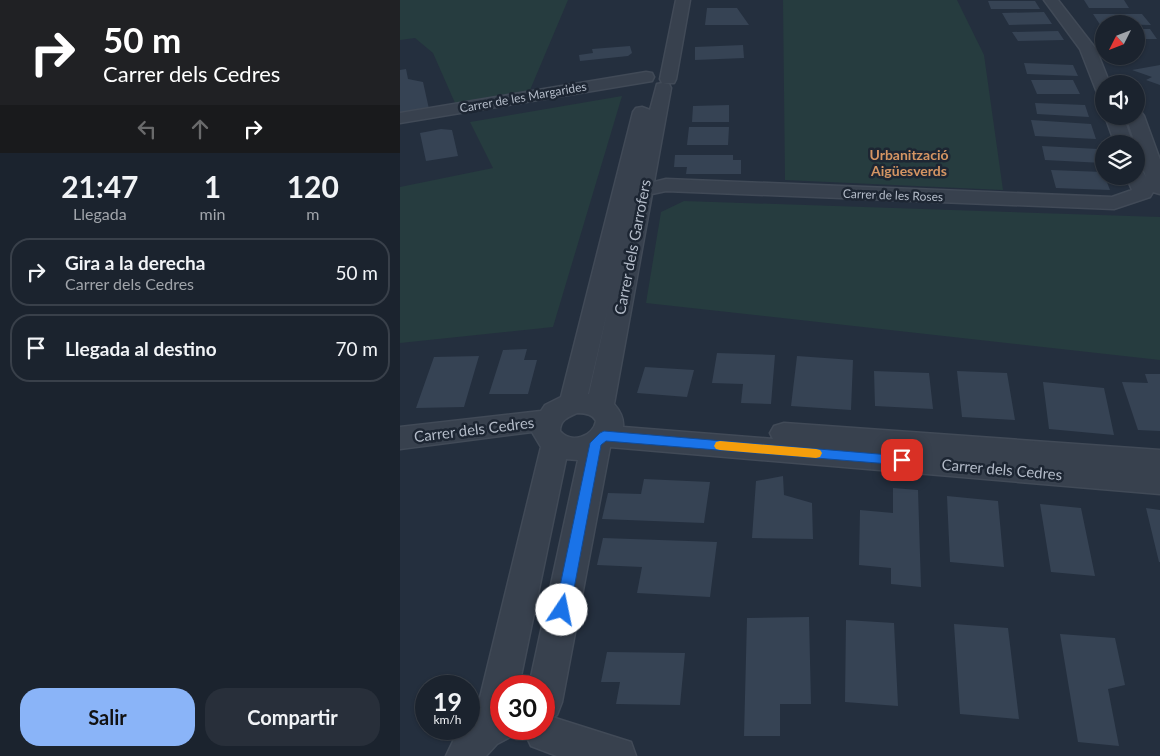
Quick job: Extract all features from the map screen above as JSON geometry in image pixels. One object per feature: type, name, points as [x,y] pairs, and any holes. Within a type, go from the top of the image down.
[{"type":"street","name":"Carrer dels Garrofers","points":[[554,675],[602,426],[652,80],[683,0]]},
{"type":"street","points":[[1051,0],[1088,49],[1098,75]]},
{"type":"street","points":[[1068,0],[1095,34]]},
{"type":"street","name":"Carrer de les Margarides","points":[[400,118],[625,79],[652,80]]},
{"type":"street","name":"Carrer de les Margarides","points":[[400,126],[652,80]]},
{"type":"street","points":[[1138,125],[1160,188]]},
{"type":"street","name":"Carrer de les Roses","points":[[636,195],[666,186],[1114,203],[1143,193],[1140,185]]},
{"type":"street","name":"Carrer de les Roses","points":[[636,195],[677,195],[1112,214],[1141,208],[1160,193]]},
{"type":"street","name":"Carrer dels Garrofers","points":[[573,404],[636,195]]},
{"type":"street","points":[[506,675],[550,434],[555,412],[573,404],[592,404],[602,426],[576,449],[550,434]]},
{"type":"street","name":"Carrer dels Cedres","points":[[602,426],[1160,461]]},
{"type":"street","name":"Carrer dels Cedres","points":[[602,426],[1160,482]]},
{"type":"street","name":"Carrer dels Cedres","points":[[400,438],[550,434]]},
{"type":"street","name":"Carrer dels Cedres","points":[[400,455],[550,434]]},
{"type":"street","points":[[465,756],[478,735],[490,728]]},
{"type":"street","points":[[555,734],[617,756]]},
{"type":"green space","points":[[400,0],[568,0],[530,90],[455,103],[433,53],[415,38],[400,40]]},
{"type":"green space","points":[[783,0],[957,0],[984,55],[1003,190],[785,180]]},
{"type":"green space","points":[[622,96],[553,327],[400,343],[400,187],[493,168],[470,122]]},
{"type":"green space","points":[[684,201],[1160,217],[1160,360],[646,303],[661,212]]},
{"type":"building","points":[[1084,0],[1124,0],[1129,8],[1089,8]]},
{"type":"building","points":[[988,1],[1035,1],[1040,9],[991,9]]},
{"type":"building","points":[[707,8],[737,8],[749,25],[705,25]]},
{"type":"building","points":[[1044,12],[1052,24],[1009,25],[1002,13]]},
{"type":"building","points":[[1093,14],[1143,15],[1095,15],[1095,17]]},
{"type":"building","points":[[1145,18],[1151,25],[1145,25]]},
{"type":"building","points":[[1145,29],[1150,29],[1157,39],[1145,39]]},
{"type":"building","points":[[1058,31],[1064,40],[1018,41],[1012,32]]},
{"type":"building","points":[[743,45],[744,58],[695,60],[695,47]]},
{"type":"building","points":[[630,46],[632,53],[628,56],[580,61],[579,55],[593,53],[592,49]]},
{"type":"building","points":[[1024,63],[1073,65],[1078,76],[1027,74]]},
{"type":"building","points":[[1160,65],[1160,85],[1146,80],[1152,77],[1132,70]]},
{"type":"building","points":[[406,69],[408,79],[423,82],[429,109],[400,114],[400,70]]},
{"type":"building","points":[[1031,80],[1073,80],[1080,94],[1037,94]]},
{"type":"building","points":[[1035,103],[1085,105],[1089,117],[1037,114]]},
{"type":"building","points":[[729,105],[729,122],[692,122],[693,106]]},
{"type":"building","points":[[1031,120],[1091,124],[1095,139],[1035,136]]},
{"type":"building","points":[[689,127],[729,127],[728,145],[687,145]]},
{"type":"building","points":[[441,129],[452,130],[458,156],[426,161],[420,133]]},
{"type":"building","points":[[1042,146],[1095,149],[1095,163],[1045,160]]},
{"type":"building","points":[[675,155],[733,155],[733,160],[741,160],[741,174],[686,174],[687,167],[674,167]]},
{"type":"building","points":[[1051,170],[1095,172],[1095,185],[1108,185],[1110,190],[1056,188]]},
{"type":"building","points":[[527,349],[524,360],[537,360],[528,394],[489,394],[503,350]]},
{"type":"building","points":[[717,353],[775,355],[771,404],[741,403],[743,384],[712,383]]},
{"type":"building","points":[[479,356],[464,407],[416,408],[434,357]]},
{"type":"building","points":[[797,356],[853,360],[851,410],[791,406]]},
{"type":"building","points":[[645,367],[694,370],[687,397],[637,393]]},
{"type":"building","points":[[874,371],[929,373],[933,409],[875,406]]},
{"type":"building","points":[[957,371],[1007,373],[1015,420],[962,417]]},
{"type":"building","points":[[1145,374],[1160,374],[1160,431],[1138,430],[1122,382],[1148,383]]},
{"type":"building","points":[[1043,382],[1104,388],[1114,435],[1049,429]]},
{"type":"building","points":[[783,476],[784,495],[812,503],[813,539],[752,538],[756,481]]},
{"type":"building","points":[[644,479],[710,482],[704,523],[602,519],[608,493],[641,494]]},
{"type":"building","points":[[893,488],[918,490],[921,587],[891,584],[891,568],[859,565],[860,510],[893,513]]},
{"type":"building","points":[[947,496],[998,501],[1004,567],[950,562]]},
{"type":"building","points":[[1040,504],[1081,508],[1095,576],[1051,572]]},
{"type":"building","points":[[1146,508],[1160,510],[1160,562],[1159,562]]},
{"type":"building","points":[[603,538],[717,542],[710,597],[637,593],[642,567],[597,565]]},
{"type":"building","points":[[809,617],[811,704],[780,704],[780,736],[744,736],[747,618]]},
{"type":"building","points":[[846,620],[894,623],[898,706],[845,702]]},
{"type":"building","points":[[954,624],[1008,628],[1019,719],[960,714]]},
{"type":"building","points":[[1060,634],[1115,638],[1125,685],[1108,689],[1119,746],[1078,742]]},
{"type":"building","points":[[607,652],[685,653],[680,705],[616,704],[620,682],[601,682]]},
{"type":"slow traffic","points":[[720,446],[816,453]]},
{"type":"district","name":"Urbanització Aigüesverds","points":[[909,162]]},
{"type":"route","points":[[562,610],[596,443],[604,436],[902,460]]}]
